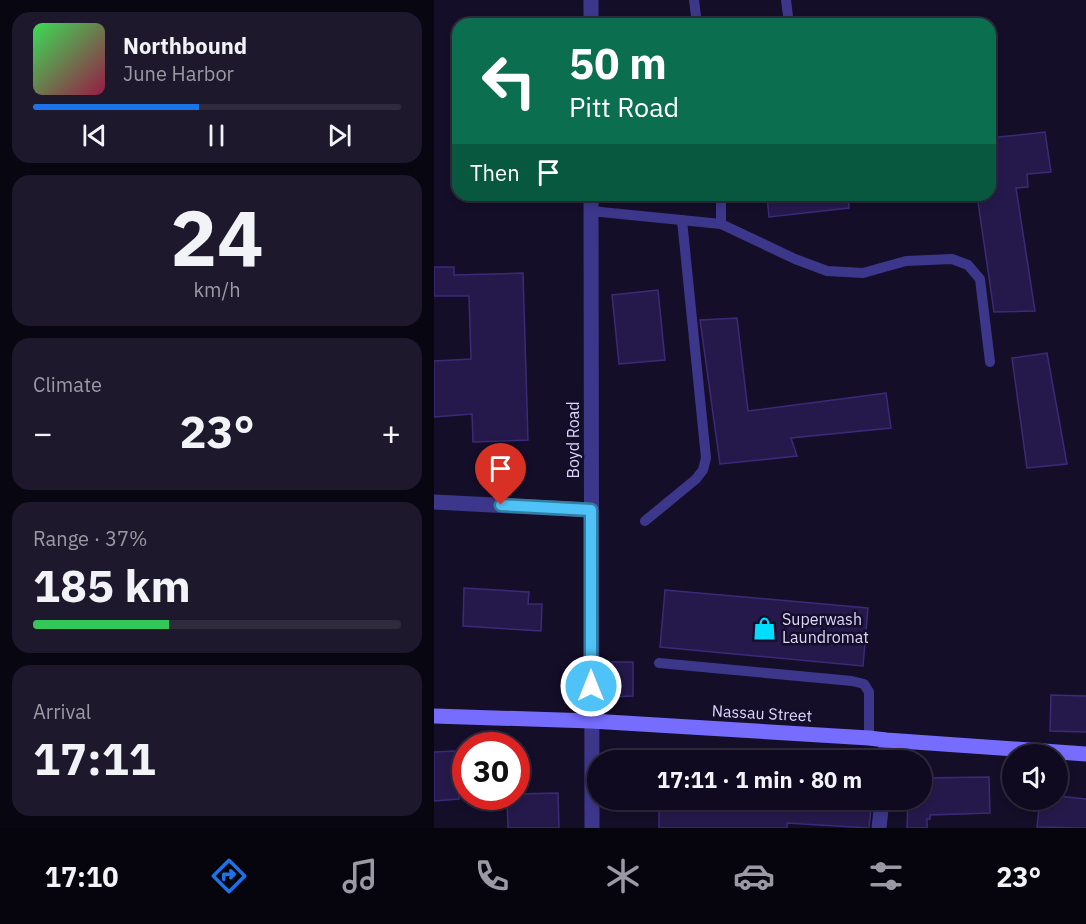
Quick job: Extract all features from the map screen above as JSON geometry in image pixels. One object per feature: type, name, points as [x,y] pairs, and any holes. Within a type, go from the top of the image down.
[{"type":"main road","name":"Nassau Street","points":[[434,716],[591,721],[1086,754]]},
{"type":"street","points":[[591,0],[591,18]]},
{"type":"street","name":"Boyd Road","points":[[591,201],[592,828]]},
{"type":"street","points":[[434,502],[591,510]]},
{"type":"street","points":[[886,740],[886,750]]},
{"type":"street","points":[[880,828],[881,810]]},
{"type":"lane","points":[[694,0],[696,18]]},
{"type":"lane","points":[[786,0],[788,18]]},
{"type":"lane","points":[[720,224],[721,201]]},
{"type":"lane","points":[[591,211],[720,224],[827,272],[863,273],[905,261],[952,259],[968,265],[980,279],[990,362]]},
{"type":"lane","points":[[645,521],[696,479],[703,470],[706,458],[682,220]]},
{"type":"lane","points":[[659,663],[864,684],[869,692],[869,738]]},
{"type":"building","points":[[1045,132],[1051,172],[1027,174],[1028,187],[1016,188],[1035,311],[994,312],[978,201],[996,201],[996,137]]},
{"type":"building","points":[[768,201],[848,201],[849,208],[769,217]]},
{"type":"building","points":[[434,267],[454,267],[454,275],[523,273],[528,440],[473,442],[472,414],[434,417],[434,361],[471,359],[469,296],[434,296]]},
{"type":"building","points":[[658,290],[665,360],[619,364],[612,295]]},
{"type":"building","points":[[737,318],[748,411],[886,393],[891,428],[791,438],[797,456],[720,464],[700,320]]},
{"type":"building","points":[[1047,353],[1067,464],[1027,468],[1012,358]]},
{"type":"building","points":[[464,588],[529,592],[528,604],[542,604],[541,631],[463,626]]},
{"type":"building","name":"Superwash Laundromat","points":[[665,590],[868,608],[863,666],[660,647]]},
{"type":"building","points":[[612,662],[633,662],[633,696],[612,697]]},
{"type":"building","points":[[1051,695],[1087,696],[1087,732],[1050,731]]},
{"type":"building","points":[[452,751],[452,800],[434,801],[434,752]]},
{"type":"building","points":[[989,777],[990,813],[930,815],[930,819],[927,819],[927,828],[907,828],[908,810],[932,810],[932,778]]},
{"type":"building","points":[[558,793],[559,828],[508,828],[507,810],[530,810],[530,794]]},
{"type":"building","points":[[1068,797],[1087,799],[1087,828],[1037,827],[1039,810],[1068,810]]},
{"type":"building","points":[[659,810],[871,810],[869,828],[787,823],[787,828],[659,828]]},
{"type":"place","name":"Superwash Laundromat","points":[[764,628]]},
{"type":"route","points":[[501,505],[591,510],[591,686]]}]
